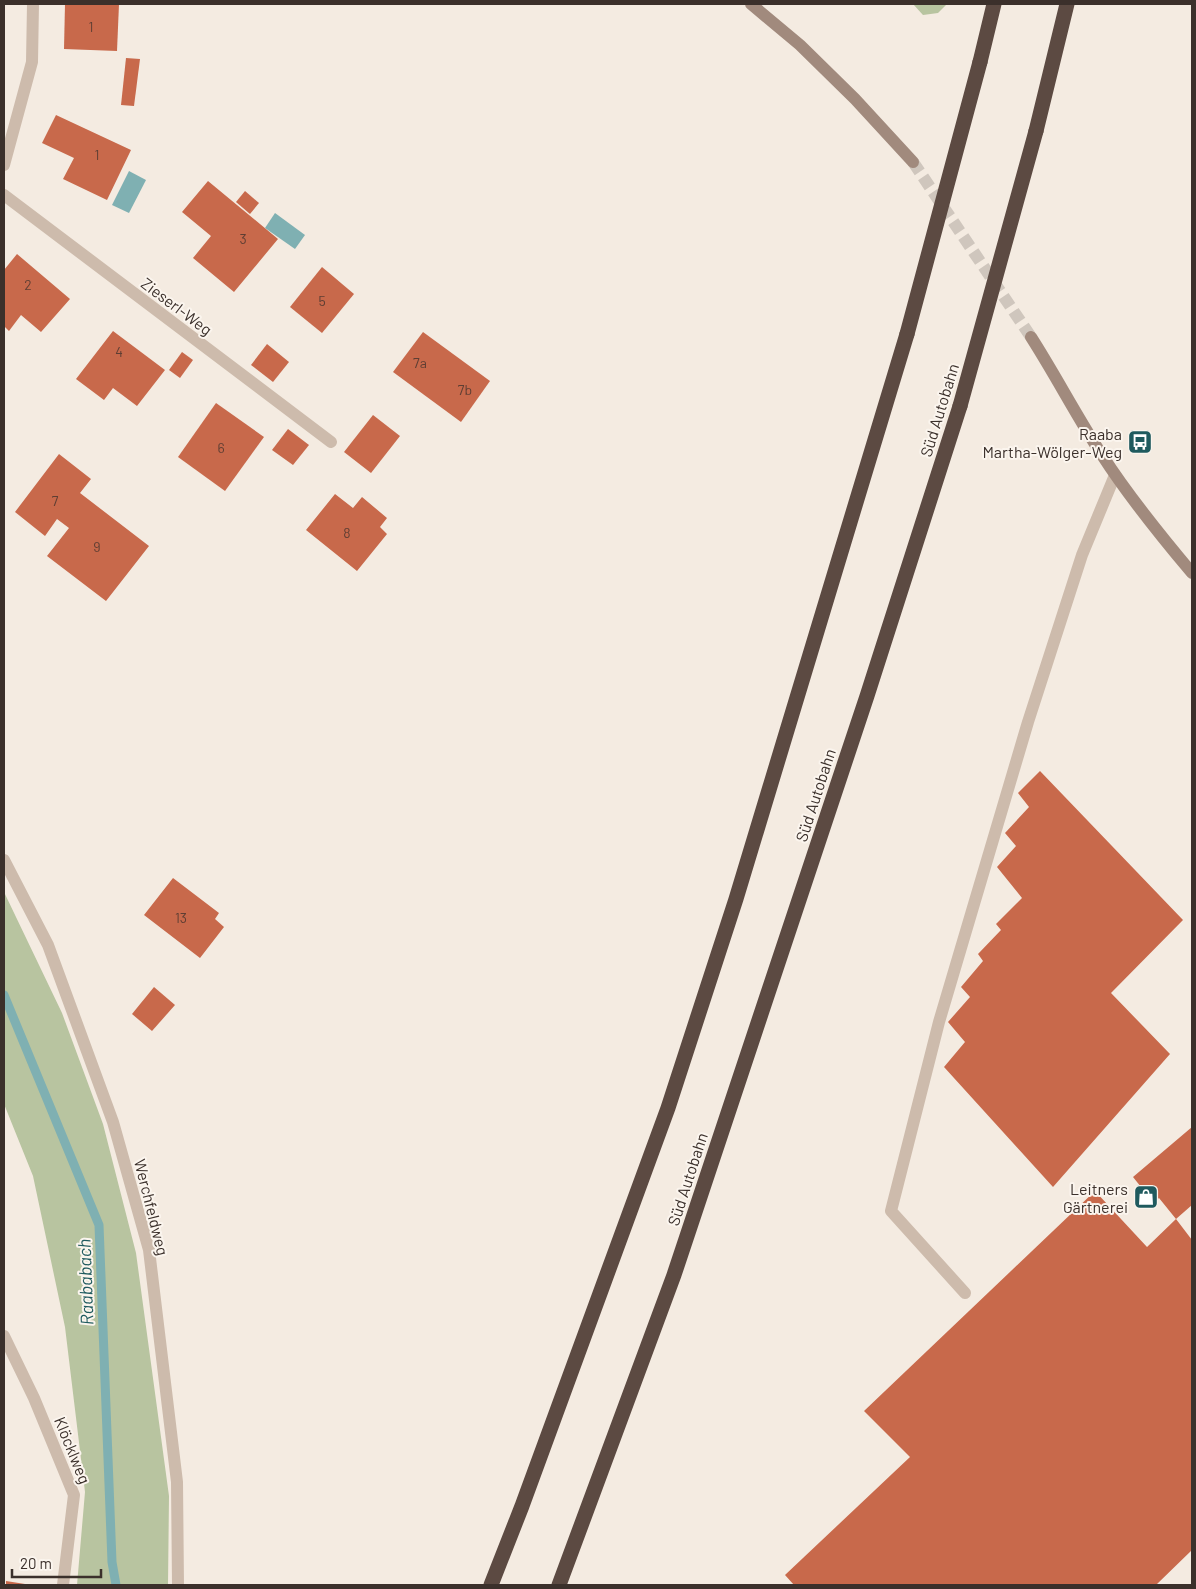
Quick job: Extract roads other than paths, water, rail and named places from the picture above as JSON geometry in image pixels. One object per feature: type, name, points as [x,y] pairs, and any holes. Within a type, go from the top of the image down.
[{"type":"highway","points":[[490,1585],[522,1506],[668,1108],[736,899],[906,334],[994,4]]},
{"type":"highway","name":"Süd Autobahn","points":[[559,1585],[674,1275],[867,696],[960,406],[1036,131],[1067,4]]},
{"type":"main road","points":[[751,4],[800,45],[855,99],[913,162]]},
{"type":"main road","points":[[1031,338],[1050,366],[1114,475],[1139,509],[1192,573]]},
{"type":"street","points":[[4,165],[32,62],[33,4]]},
{"type":"street","name":"Zieserl-Weg","points":[[4,195],[330,442]]},
{"type":"street","points":[[965,1293],[892,1211],[939,1022],[1028,722],[1082,555],[1114,475]]},
{"type":"street","name":"Werchfeldweg","points":[[4,860],[48,945],[113,1122],[149,1250],[177,1482],[178,1585]]},
{"type":"street","name":"Klöcklweg","points":[[4,1336],[34,1398],[74,1495],[63,1585]]},
{"type":"water","points":[[129,171],[146,180],[129,213],[112,205]]},
{"type":"water","points":[[275,213],[305,235],[295,249],[265,228]]},
{"type":"waterway","name":"Raababach","points":[[4,995],[99,1225],[112,1562],[116,1585]]},
{"type":"tunnel","points":[[913,162],[1031,337]]},
{"type":"place","name":"Raaba Martha-Wölger-Weg","points":[[1140,442]]},
{"type":"place","name":"Leitners Gärtnerei","points":[[1146,1197]]}]
